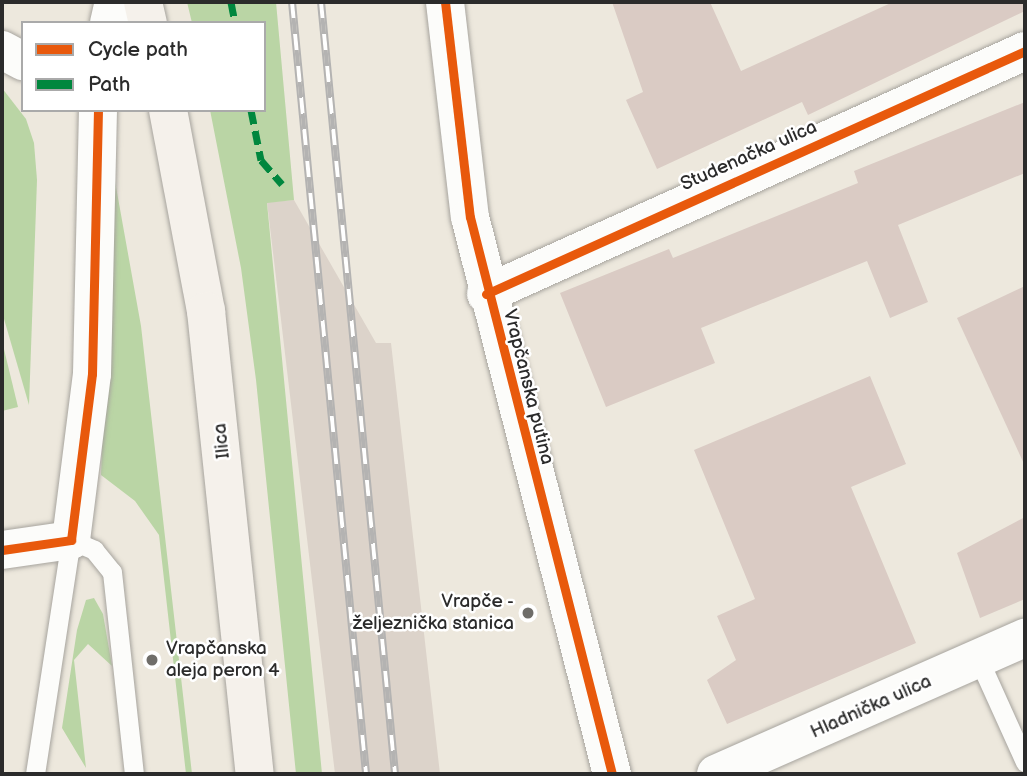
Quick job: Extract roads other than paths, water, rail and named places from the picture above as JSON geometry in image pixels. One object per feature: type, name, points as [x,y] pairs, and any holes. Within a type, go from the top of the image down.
[{"type":"main road","points":[[143,2],[148,21]]},
{"type":"main road","name":"Ilica","points":[[168,112],[209,335],[255,774]]},
{"type":"street","points":[[109,21],[114,2]]},
{"type":"street","name":"Vrapčanska putina","points":[[445,2],[470,217],[486,294],[612,774]]},
{"type":"street","points":[[2,50],[21,60]]},
{"type":"street","name":"Studenačka ulica","points":[[486,294],[1025,51]]},
{"type":"street","points":[[69,112],[97,174]]},
{"type":"street","points":[[2,550],[71,540],[92,374],[98,112]]},
{"type":"street","name":"Hladnička ulica","points":[[716,774],[1025,638]]},
{"type":"lane","points":[[36,774],[71,540],[94,550],[113,572],[134,774]]},
{"type":"lane","points":[[979,660],[1025,762]]},
{"type":"railway","points":[[292,2],[366,774]]},
{"type":"railway","points":[[321,2],[395,774]]},
{"type":"place","name":"Vrapče - željeznička stanica","points":[[528,613]]},
{"type":"place","name":"Vrapčanska aleja peron 4","points":[[152,660]]}]
